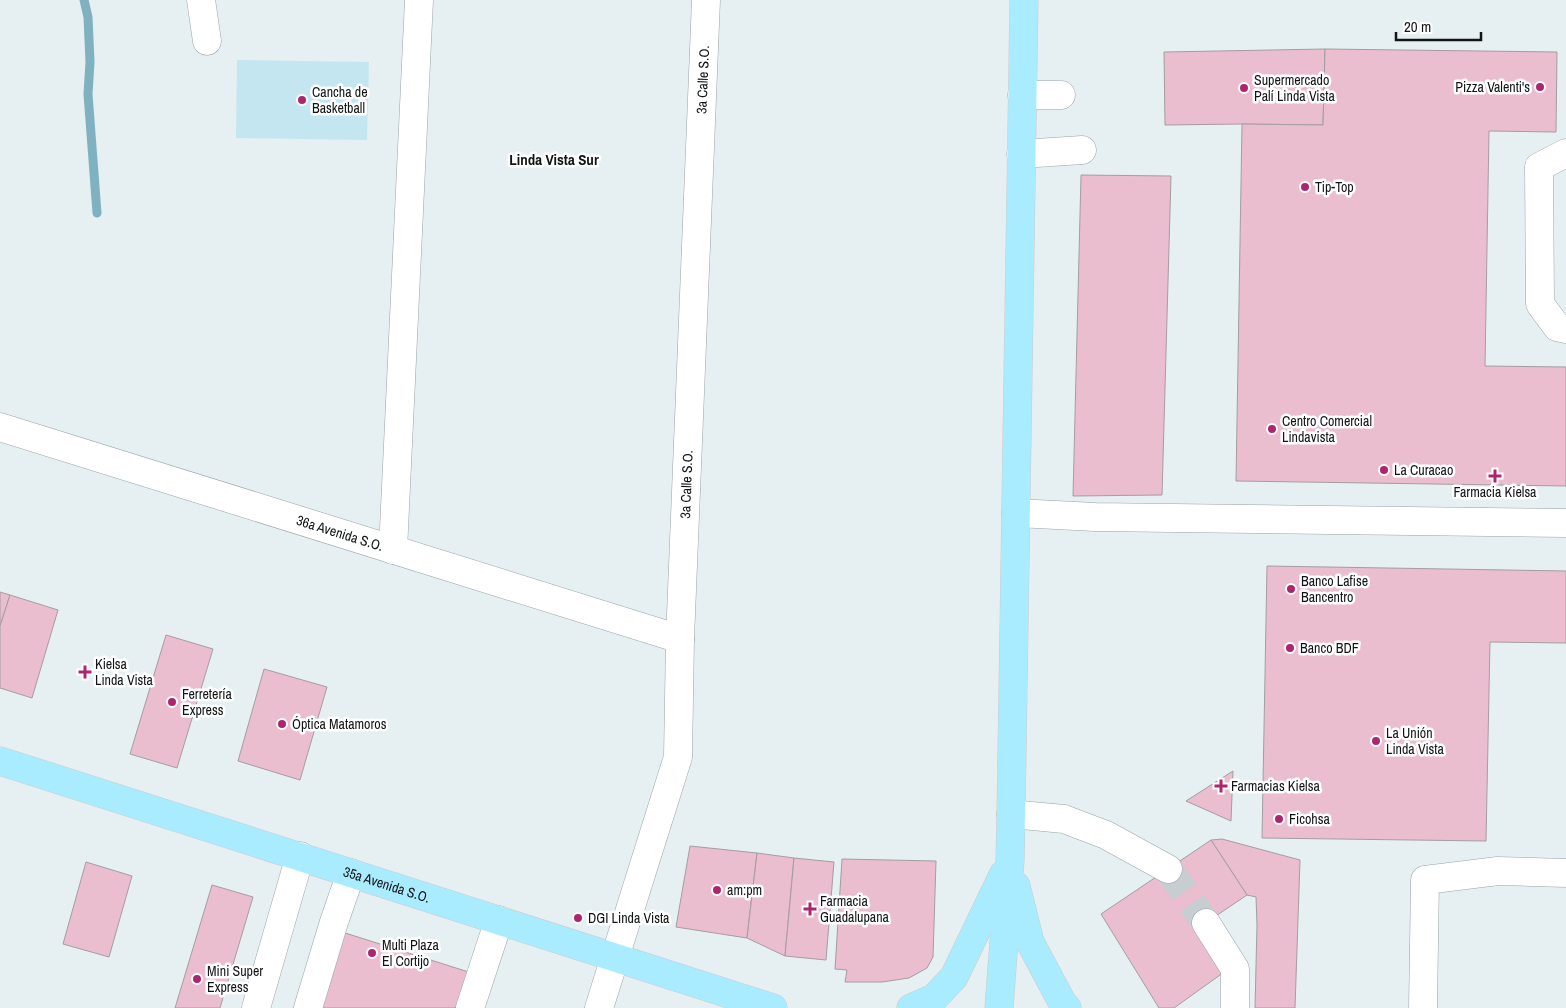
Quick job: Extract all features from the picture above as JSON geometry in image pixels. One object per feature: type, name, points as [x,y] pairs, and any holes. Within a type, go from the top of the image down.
[{"type":"main road","points":[[999,1008],[1010,860],[1024,0]]},
{"type":"main road","name":"35a Avenida S.O.","points":[[1,765],[300,856],[773,1008]]},
{"type":"main road","points":[[911,1008],[934,998],[954,977],[1010,860]]},
{"type":"main road","points":[[1010,860],[1030,942],[1067,1008]]},
{"type":"street","points":[[201,0],[207,42]]},
{"type":"street","points":[[393,550],[419,0]]},
{"type":"street","name":"3a Calle S.O.","points":[[600,1008],[678,757],[680,640],[706,0]]},
{"type":"street","points":[[1022,95],[1061,95]]},
{"type":"street","points":[[1021,154],[1082,150]]},
{"type":"street","points":[[1566,153],[1539,167],[1540,304],[1557,327],[1566,329]]},
{"type":"street","name":"36a Avenida S.O.","points":[[0,427],[680,640]]},
{"type":"street","points":[[1016,514],[1095,517],[1566,522]]},
{"type":"street","points":[[1011,814],[1064,819],[1106,835],[1168,868]]},
{"type":"street","points":[[256,1008],[300,856]]},
{"type":"street","points":[[1423,1008],[1425,880],[1498,871],[1566,873]]},
{"type":"street","points":[[308,1008],[351,873]]},
{"type":"street","points":[[470,1008],[499,920]]},
{"type":"street","points":[[1206,923],[1234,969],[1235,1008]]},
{"type":"shaded area","name":"Cancha de Basketball","points":[[237,60],[369,62],[367,140],[236,138]]},
{"type":"building","name":"Supermercado Palí Linda Vista","points":[[1325,49],[1323,125],[1165,125],[1164,52]]},
{"type":"building","points":[[1325,49],[1557,52],[1556,132],[1489,131],[1485,366],[1566,367],[1566,486],[1236,481],[1242,124],[1323,125]]},
{"type":"building","points":[[1081,175],[1171,176],[1162,495],[1073,496]]},
{"type":"building","name":"La Unión Linda Vista","points":[[1267,566],[1566,571],[1566,643],[1490,642],[1486,841],[1262,838]]},
{"type":"building","points":[[0,592],[10,595],[0,626]]},
{"type":"building","points":[[10,595],[58,610],[32,698],[0,688],[0,626]]},
{"type":"building","name":"Ferretería Express","points":[[166,635],[213,649],[177,768],[130,754]]},
{"type":"building","name":"Óptica Matamoros","points":[[264,669],[327,687],[300,780],[238,761]]},
{"type":"building","name":"Farmacias Kielsa","points":[[1233,771],[1231,821],[1186,801]]},
{"type":"building","points":[[1222,839],[1300,860],[1295,1008],[1255,1008],[1256,897],[1247,895],[1211,840]]},
{"type":"building","points":[[1211,840],[1247,895],[1201,926],[1227,970],[1174,1008],[1159,1008],[1101,914]]},
{"type":"building","name":"am:pm","points":[[690,846],[757,853],[747,938],[676,927]]},
{"type":"building","points":[[757,853],[794,858],[785,956],[747,938]]},
{"type":"building","name":"Farmacia Guadalupana","points":[[794,858],[834,862],[826,960],[785,956]]},
{"type":"building","points":[[842,859],[936,861],[933,957],[927,968],[909,978],[882,982],[845,982],[847,970],[835,969]]},
{"type":"building","points":[[86,862],[132,876],[109,957],[63,944]]},
{"type":"building","points":[[212,885],[253,897],[220,1008],[175,1008]]},
{"type":"building","name":"Multi Plaza El Cortijo","points":[[342,932],[475,974],[464,1008],[317,1008]]},
{"type":"waterway","points":[[84,0],[88,17],[90,62],[88,94],[97,213]]},
{"type":"tunnel","points":[[1168,869],[1206,923]]},
{"type":"place","name":"Pizza Valenti's","points":[[1540,87]]},
{"type":"place","name":"Supermercado Palí Linda Vista","points":[[1244,88]]},
{"type":"place","name":"Cancha de Basketball","points":[[302,100]]},
{"type":"place","name":"Tip-Top","points":[[1305,187]]},
{"type":"place","name":"Centro Comercial Lindavista","points":[[1272,429]]},
{"type":"place","name":"La Curacao","points":[[1384,470]]},
{"type":"place","name":"Farmacia Kielsa","points":[[1495,476]]},
{"type":"place","name":"Banco Lafise Bancentro","points":[[1291,589]]},
{"type":"place","name":"Banco BDF","points":[[1290,648]]},
{"type":"place","name":"Kielsa Linda Vista","points":[[85,672]]},
{"type":"place","name":"Ferretería Express","points":[[172,702]]},
{"type":"place","name":"Óptica Matamoros","points":[[282,724]]},
{"type":"place","name":"La Unión Linda Vista","points":[[1376,741]]},
{"type":"place","name":"Farmacias Kielsa","points":[[1221,786]]},
{"type":"place","name":"Ficohsa","points":[[1279,819]]},
{"type":"place","name":"am:pm","points":[[717,890]]},
{"type":"place","name":"Farmacia Guadalupana","points":[[810,909]]},
{"type":"place","name":"DGI Linda Vista","points":[[578,918]]},
{"type":"place","name":"Multi Plaza El Cortijo","points":[[372,953]]},
{"type":"place","name":"Mini Super Express","points":[[197,979]]},
{"type":"district","name":"Linda Vista Sur","points":[[554,160]]}]
